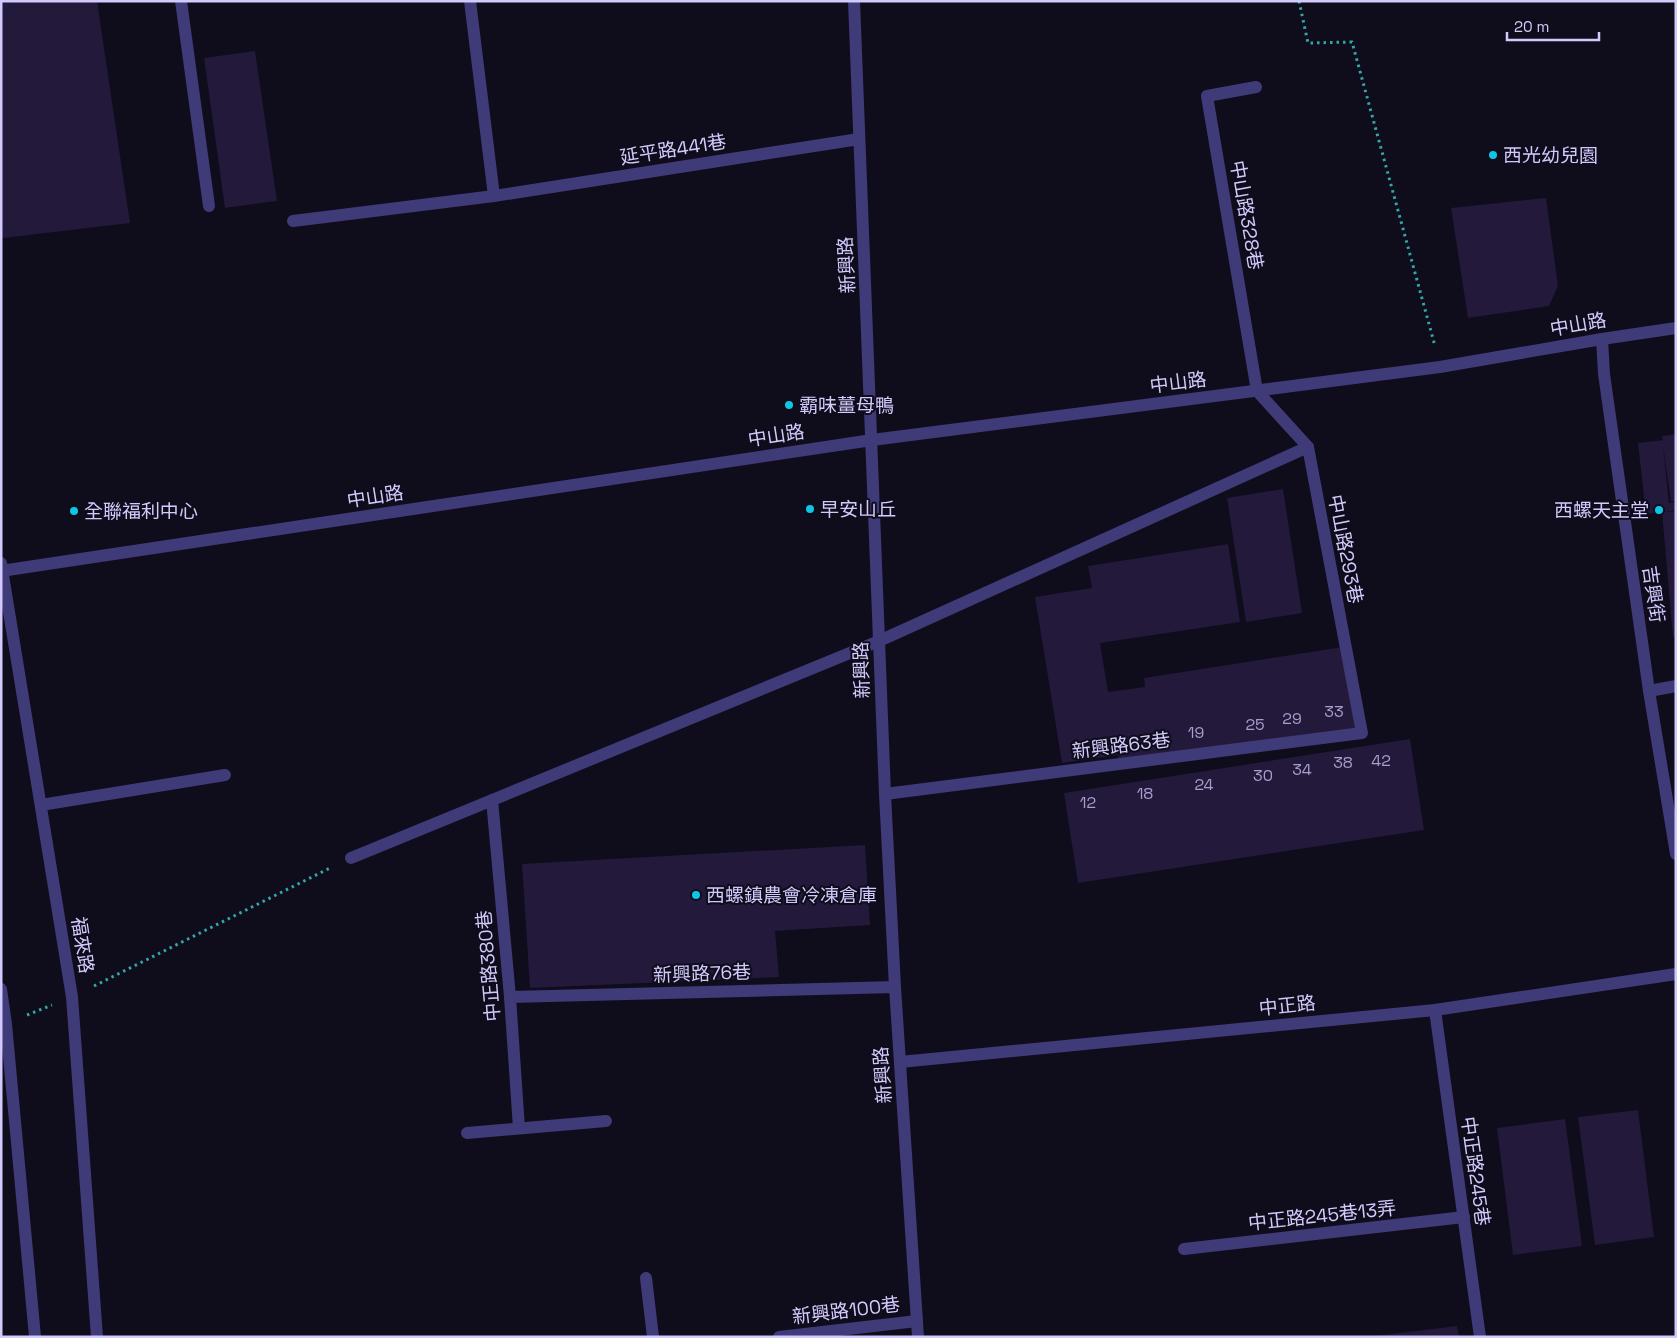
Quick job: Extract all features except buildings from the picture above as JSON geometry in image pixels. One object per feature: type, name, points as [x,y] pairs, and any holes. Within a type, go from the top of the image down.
[{"type":"street","points":[[181,1],[209,206]]},
{"type":"street","points":[[470,1],[494,196]]},
{"type":"street","name":"新興路","points":[[854,1],[885,794],[895,986],[918,1337]]},
{"type":"street","name":"中山路328巷","points":[[1256,87],[1207,96],[1257,391]]},
{"type":"street","name":"延平路441巷","points":[[293,221],[494,196],[858,139]]},
{"type":"street","name":"中山路","points":[[2,568],[872,440],[1440,367],[1676,328]]},
{"type":"street","name":"吉興街","points":[[1602,339],[1604,374],[1649,691],[1676,854]]},
{"type":"street","points":[[351,858],[879,641],[1308,447],[1257,391]]},
{"type":"street","name":"中山路293巷","points":[[1308,447],[1362,733]]},
{"type":"street","name":"福來路","points":[[2,568],[72,997],[97,1337]]},
{"type":"street","points":[[1649,691],[1676,686]]},
{"type":"street","name":"新興路63巷","points":[[885,794],[1362,733]]},
{"type":"street","points":[[41,805],[225,775]]},
{"type":"street","name":"中正路380巷","points":[[492,800],[520,1128]]},
{"type":"street","name":"中正路","points":[[900,1062],[1435,1010],[1676,974]]},
{"type":"street","name":"新興路76巷","points":[[510,997],[895,986]]},
{"type":"street","points":[[1,989],[6,1024],[35,1337]]},
{"type":"street","name":"中正路245巷","points":[[1435,1010],[1480,1337]]},
{"type":"street","points":[[467,1133],[606,1121]]},
{"type":"street","name":"中正路245巷13弄","points":[[1184,1249],[1464,1217]]},
{"type":"street","points":[[646,1278],[652,1337]]},
{"type":"street","name":"新興路100巷","points":[[779,1337],[917,1320]]},
{"type":"path","points":[[1299,1],[1308,43],[1352,42],[1440,367]]},
{"type":"path","points":[[6,1024],[72,997],[351,858]]},
{"type":"place","name":"西光幼兒園","points":[[1493,155]]},
{"type":"place","name":"霸味薑母鴨","points":[[789,405]]},
{"type":"place","name":"早安山丘","points":[[810,509]]},
{"type":"place","name":"西螺天主堂","points":[[1659,510]]},
{"type":"place","name":"全聯福利中心","points":[[74,511]]},
{"type":"place","name":"西螺鎮農會冷凍倉庫","points":[[696,895]]}]
